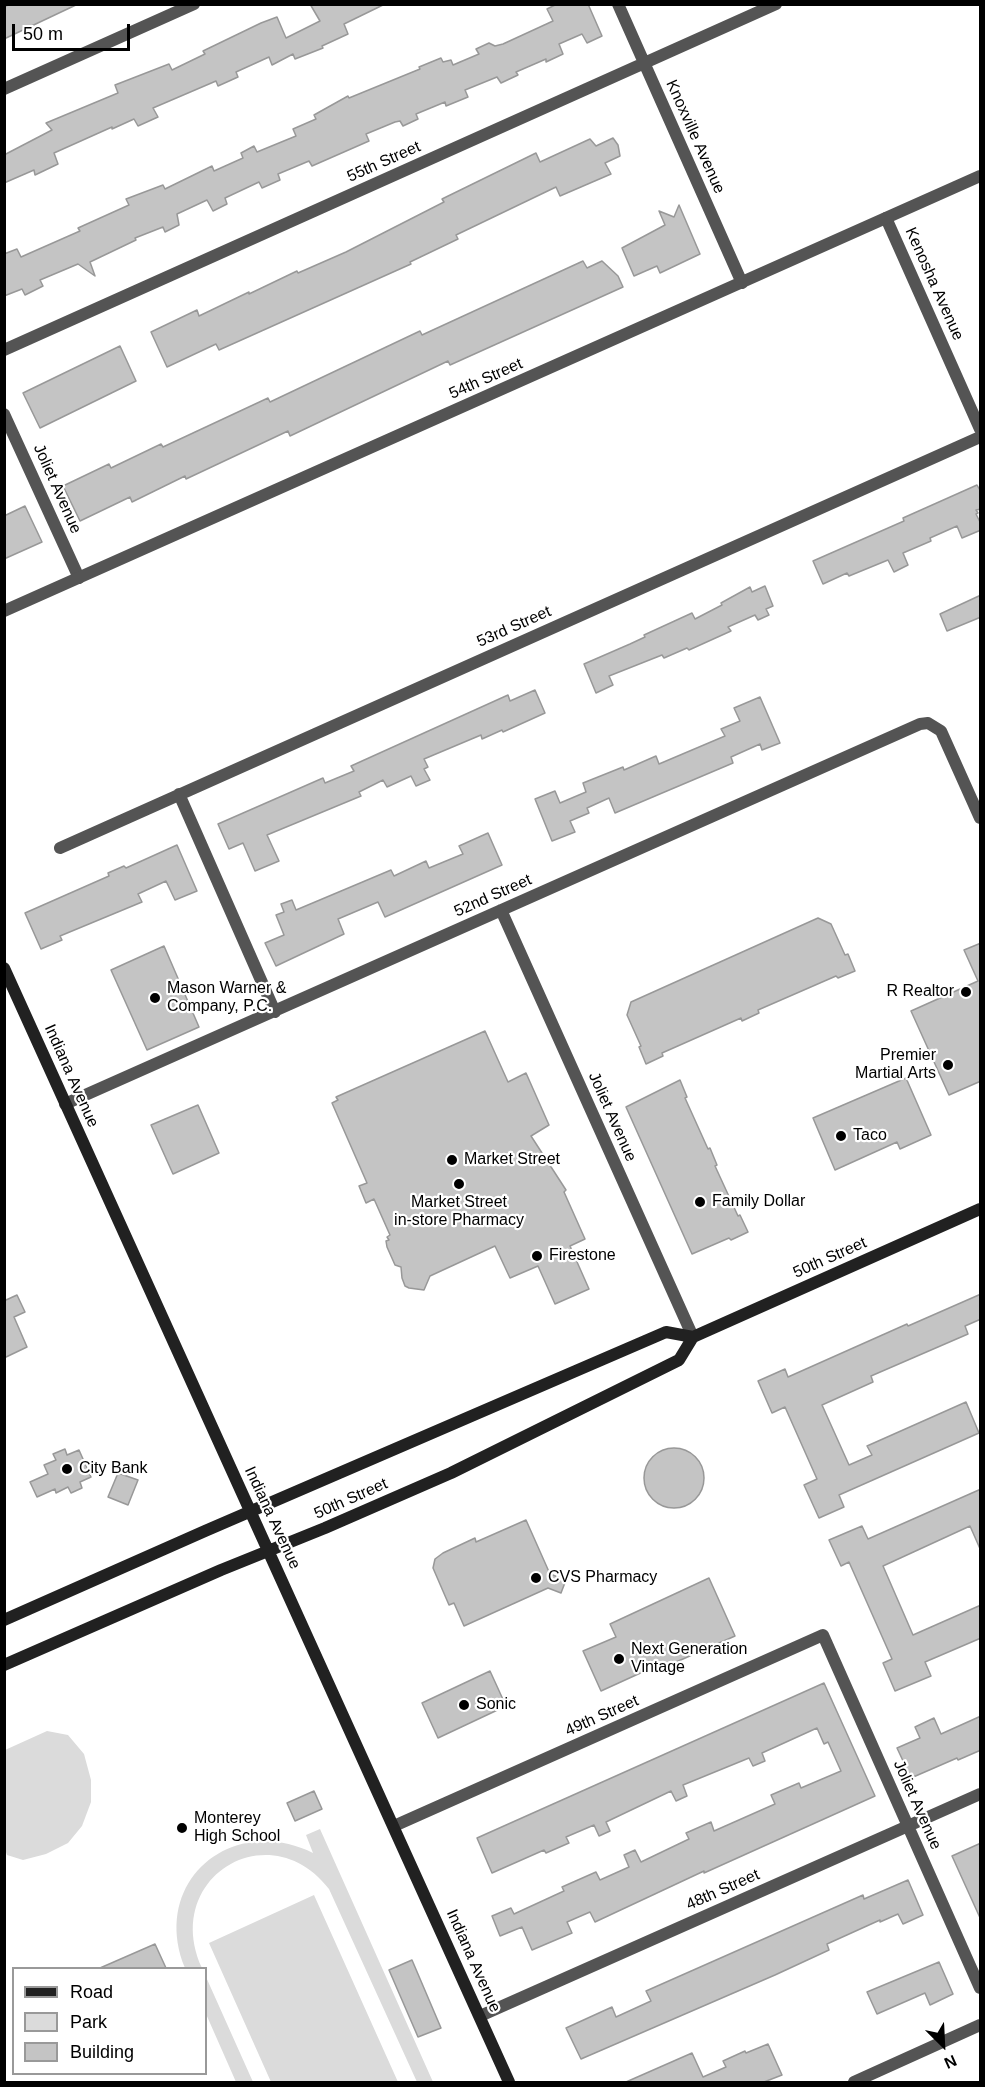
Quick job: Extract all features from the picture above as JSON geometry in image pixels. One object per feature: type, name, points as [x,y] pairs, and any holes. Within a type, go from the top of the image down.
[{"type":"main road","name":"Indiana Avenue","points":[[4,968],[509,2082]]},
{"type":"main road","name":"50th Street","points":[[4,1620],[250,1511],[666,1332],[693,1337],[981,1209]]},
{"type":"main road","name":"50th Street","points":[[4,1665],[451,1473],[679,1360],[693,1337]]},
{"type":"street","points":[[4,89],[194,4]]},
{"type":"street","name":"Knoxville Avenue","points":[[618,4],[742,282]]},
{"type":"street","name":"55th Street","points":[[4,350],[776,4]]},
{"type":"street","name":"54th Street","points":[[4,611],[981,176]]},
{"type":"street","name":"Kenosha Avenue","points":[[886,218],[981,429]]},
{"type":"street","name":"Joliet Avenue","points":[[4,414],[79,578]]},
{"type":"street","name":"53rd Street","points":[[60,848],[981,437]]},
{"type":"street","name":"52nd Street","points":[[65,1104],[920,724],[928,723],[941,731],[981,818]]},
{"type":"street","points":[[179,794],[275,1012]]},
{"type":"street","name":"Joliet Avenue","points":[[501,910],[693,1337]]},
{"type":"street","name":"Joliet Avenue","points":[[823,1635],[981,1988]]},
{"type":"street","name":"49th Street","points":[[394,1826],[823,1635]]},
{"type":"street","name":"48th Street","points":[[480,2016],[981,1794]]},
{"type":"street","points":[[854,2082],[981,2025]]},
{"type":"green space","points":[[47,1731],[68,1735],[84,1754],[91,1780],[91,1802],[82,1826],[68,1843],[46,1854],[23,1860],[7,1855],[5,1849],[5,1750]]},
{"type":"green space","points":[[320,1829],[433,2082],[417,2082],[329,1889],[305,1867],[278,1856],[252,1856],[228,1866],[208,1883],[196,1907],[193,1936],[202,1967],[185,1967],[177,1937],[179,1908],[188,1883],[205,1863],[227,1849],[253,1842],[283,1843],[313,1853],[306,1835]]},
{"type":"green space","points":[[314,1895],[398,2082],[271,2082],[209,1943]]},
{"type":"green space","points":[[207,1979],[253,2082],[236,2082],[207,2016]]},
{"type":"building","points":[[10,4],[78,4],[4,39],[4,7]]},
{"type":"building","points":[[310,4],[385,4],[344,24],[348,34],[322,46],[323,48],[295,59],[293,54],[272,65],[269,57],[236,72],[238,77],[218,86],[216,81],[153,108],[158,117],[138,126],[134,119],[112,129],[112,127],[54,153],[58,164],[35,175],[34,170],[4,183],[4,155],[52,130],[46,123],[118,93],[115,85],[169,64],[172,70],[205,54],[203,51],[277,17],[286,38],[320,21]]},
{"type":"building","points":[[557,4],[588,4],[602,36],[587,43],[582,34],[559,44],[563,54],[516,72],[518,75],[501,83],[497,77],[465,90],[468,97],[446,106],[445,102],[416,114],[418,119],[403,126],[400,121],[395,122],[366,134],[369,141],[312,166],[309,161],[278,174],[280,180],[262,188],[259,182],[225,198],[227,204],[213,211],[207,200],[177,214],[179,225],[165,232],[163,227],[135,238],[136,240],[90,262],[95,276],[78,264],[40,280],[43,286],[25,295],[22,289],[4,296],[4,254],[17,249],[21,257],[80,231],[78,228],[129,205],[126,199],[163,185],[165,189],[212,166],[214,171],[243,158],[241,153],[254,146],[257,152],[296,136],[293,129],[316,119],[314,115],[348,96],[349,98],[420,69],[419,67],[441,58],[443,62],[451,60],[453,65],[479,54],[476,49],[489,43],[495,46],[503,44],[553,21],[547,9]]},
{"type":"building","points":[[613,138],[618,145],[620,156],[605,163],[611,174],[560,196],[556,187],[456,235],[458,239],[410,262],[411,264],[219,350],[216,344],[167,367],[151,332],[197,310],[199,316],[297,271],[298,273],[346,252],[444,202],[442,199],[536,153],[540,162],[590,139],[596,146]]},
{"type":"building","points":[[679,205],[700,254],[660,273],[657,266],[634,276],[622,248],[665,225],[659,211],[674,217]]},
{"type":"building","points":[[583,261],[587,268],[602,261],[618,276],[623,287],[450,365],[448,361],[290,436],[288,431],[186,479],[185,476],[132,502],[130,497],[80,521],[63,486],[109,464],[111,468],[161,444],[163,447],[268,398],[270,402],[420,331],[422,335]]},
{"type":"building","points":[[120,346],[136,381],[40,428],[23,393]]},
{"type":"building","points":[[977,485],[981,492],[981,509],[976,510],[978,513],[976,514],[981,530],[962,538],[957,526],[930,538],[931,541],[903,553],[908,565],[894,572],[888,560],[849,576],[847,573],[823,584],[813,561],[904,521],[903,518]]},
{"type":"building","points":[[25,506],[42,542],[4,559],[4,516]]},
{"type":"building","points":[[765,586],[773,606],[766,609],[769,615],[758,620],[755,615],[728,627],[731,631],[689,650],[687,648],[664,658],[662,655],[609,676],[613,685],[596,693],[584,664],[692,613],[695,619],[750,587],[752,592]]},
{"type":"building","points":[[981,595],[981,617],[947,631],[940,614]]},
{"type":"building","points":[[535,690],[545,713],[503,732],[502,730],[482,739],[481,735],[424,759],[428,767],[424,769],[430,780],[416,786],[411,776],[387,787],[383,780],[359,792],[361,796],[267,835],[279,861],[255,871],[243,843],[229,849],[218,824],[323,778],[325,783],[354,771],[351,766],[508,695],[510,701]]},
{"type":"building","points":[[760,697],[780,743],[762,750],[760,744],[731,757],[733,763],[615,813],[609,798],[587,808],[589,813],[570,821],[575,832],[552,841],[535,799],[555,791],[560,803],[586,792],[583,783],[623,767],[624,770],[656,756],[659,764],[725,736],[721,729],[740,721],[734,708]]},
{"type":"building","points":[[488,833],[502,865],[385,917],[378,902],[338,919],[344,934],[276,966],[265,943],[284,935],[276,915],[284,912],[281,904],[292,900],[296,910],[391,870],[394,876],[426,861],[429,868],[463,854],[459,846]]},
{"type":"building","points":[[177,845],[197,891],[175,900],[166,881],[138,894],[142,902],[60,936],[62,940],[41,949],[25,913],[109,876],[108,873],[124,866],[126,868]]},
{"type":"building","points":[[818,918],[831,924],[855,971],[838,978],[836,976],[758,1010],[759,1013],[742,1021],[741,1018],[662,1053],[663,1056],[646,1064],[639,1047],[641,1046],[627,1015],[631,1002]]},
{"type":"building","points":[[981,943],[981,1081],[949,1095],[911,1011],[978,981],[964,950]]},
{"type":"building","name":"Mason Warner & Company, P.C.","points":[[164,946],[199,1027],[147,1050],[111,970]]},
{"type":"building","name":"Market Street","points":[[485,1031],[508,1082],[526,1073],[549,1125],[531,1136],[566,1190],[564,1192],[585,1239],[570,1246],[589,1289],[555,1304],[538,1266],[510,1278],[495,1246],[430,1276],[424,1290],[405,1286],[401,1267],[395,1265],[387,1247],[386,1241],[389,1240],[387,1237],[390,1235],[374,1199],[366,1203],[359,1186],[367,1183],[332,1103],[338,1100],[336,1097]]},
{"type":"building","points":[[906,1078],[931,1135],[900,1149],[897,1142],[835,1170],[813,1118]]},
{"type":"building","points":[[680,1080],[687,1097],[685,1098],[717,1165],[715,1166],[748,1232],[692,1254],[626,1107]]},
{"type":"building","points":[[198,1105],[219,1153],[173,1174],[151,1125]]},
{"type":"building","points":[[981,1294],[981,1319],[965,1326],[968,1334],[871,1376],[873,1382],[822,1405],[849,1465],[872,1455],[867,1446],[966,1402],[979,1433],[839,1495],[844,1507],[819,1518],[804,1485],[817,1479],[785,1407],[772,1413],[758,1381],[785,1369],[788,1377]]},
{"type":"building","points":[[17,1295],[25,1312],[14,1317],[27,1347],[4,1358],[4,1296],[6,1300]]},
{"type":"building","points":[[674,1448],[691,1453],[699,1461],[704,1478],[699,1495],[691,1503],[674,1508],[657,1503],[649,1495],[644,1478],[649,1461],[657,1453]]},
{"type":"building","name":"City Bank","points":[[65,1449],[67,1455],[79,1450],[91,1477],[80,1482],[82,1488],[71,1493],[68,1487],[56,1493],[55,1489],[37,1497],[30,1482],[48,1474],[44,1465],[56,1460],[53,1454]]},
{"type":"building","points":[[118,1473],[138,1480],[128,1505],[108,1497]]},
{"type":"building","points":[[981,1489],[981,1551],[970,1526],[883,1566],[913,1635],[981,1605],[981,1638],[925,1662],[931,1676],[895,1691],[883,1663],[892,1659],[849,1562],[841,1566],[829,1540],[862,1526],[868,1539]]},
{"type":"building","name":"CVS Pharmacy","points":[[526,1520],[550,1574],[566,1580],[561,1593],[548,1588],[464,1626],[454,1603],[449,1605],[433,1568],[435,1559],[475,1538],[476,1542]]},
{"type":"building","points":[[709,1578],[735,1636],[659,1669],[658,1665],[601,1691],[583,1651],[616,1637],[610,1624]]},
{"type":"building","name":"Sonic","points":[[490,1671],[506,1706],[438,1738],[422,1703]]},
{"type":"building","points":[[824,1683],[875,1796],[595,1922],[590,1912],[567,1922],[572,1933],[532,1950],[522,1927],[500,1936],[492,1916],[511,1908],[514,1914],[564,1891],[562,1887],[596,1872],[600,1880],[629,1867],[624,1855],[635,1850],[641,1862],[689,1839],[686,1833],[711,1822],[714,1831],[775,1804],[771,1795],[799,1783],[801,1788],[841,1771],[828,1742],[824,1744],[817,1728],[762,1753],[765,1761],[753,1766],[749,1758],[683,1785],[687,1796],[676,1801],[671,1791],[606,1822],[610,1831],[599,1836],[594,1825],[566,1837],[569,1843],[546,1853],[544,1850],[492,1873],[477,1838]]},
{"type":"building","points":[[981,1716],[981,1750],[911,1778],[897,1748],[920,1738],[915,1727],[934,1718],[941,1734]]},
{"type":"building","points":[[314,1791],[322,1809],[295,1821],[287,1803]]},
{"type":"building","points":[[981,1843],[981,1920],[952,1856]]},
{"type":"building","points":[[908,1880],[923,1915],[903,1924],[898,1914],[880,1922],[880,1920],[827,1944],[829,1950],[581,2059],[566,2028],[612,2007],[616,2017],[651,2001],[646,1991],[863,1895],[864,1899]]},
{"type":"building","points":[[155,1944],[166,1967],[102,1967]]},
{"type":"building","points":[[412,1960],[441,2028],[418,2037],[389,1970]]},
{"type":"building","points":[[939,1962],[953,1994],[930,2005],[925,1993],[877,2014],[867,1992]]},
{"type":"building","points":[[768,2044],[782,2075],[764,2082],[626,2082],[692,2053],[703,2077],[726,2067],[723,2061]]},
{"type":"place","name":"R Realtor","points":[[966,992]]},
{"type":"place","name":"Mason Warner & Company, P.C.","points":[[155,998]]},
{"type":"place","name":"Premier Martial Arts","points":[[948,1065]]},
{"type":"place","name":"Taco","points":[[841,1136]]},
{"type":"place","name":"Market Street","points":[[452,1160]]},
{"type":"place","name":"Market Street in-store Pharmacy","points":[[459,1184]]},
{"type":"place","name":"Family Dollar","points":[[700,1202]]},
{"type":"place","name":"Firestone","points":[[537,1256]]},
{"type":"place","name":"City Bank","points":[[67,1469]]},
{"type":"place","name":"CVS Pharmacy","points":[[536,1578]]},
{"type":"place","name":"Next Generation Vintage","points":[[619,1659]]},
{"type":"place","name":"Sonic","points":[[464,1705]]},
{"type":"place","name":"Monterey High School","points":[[182,1828]]}]
